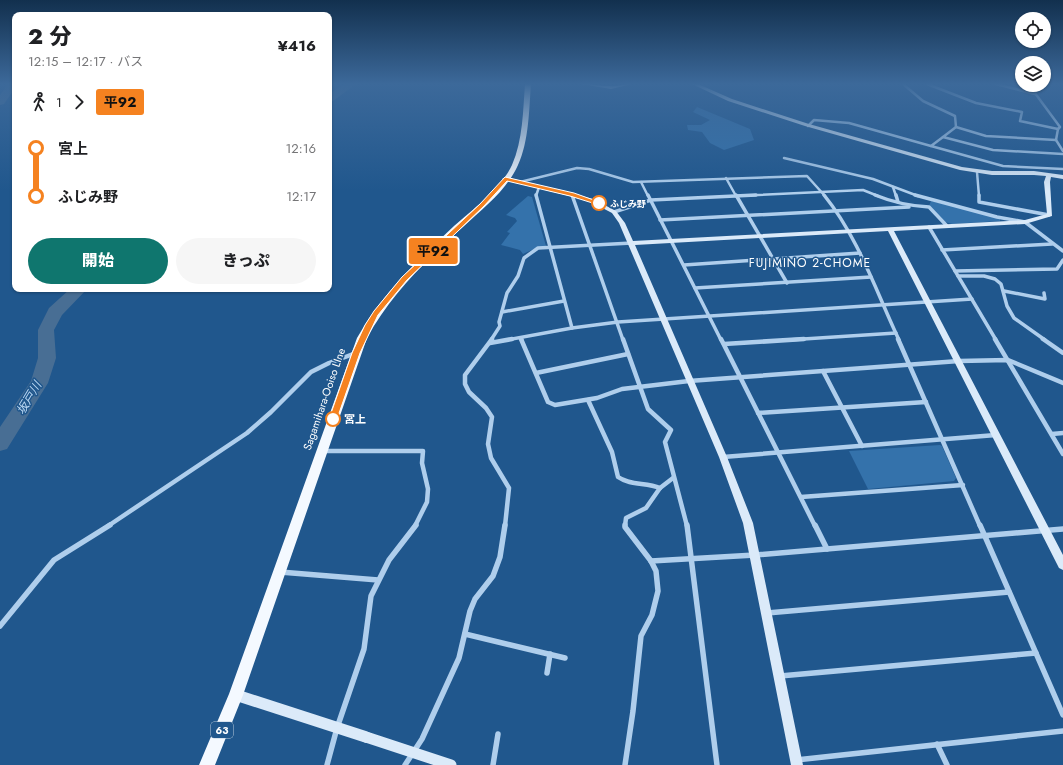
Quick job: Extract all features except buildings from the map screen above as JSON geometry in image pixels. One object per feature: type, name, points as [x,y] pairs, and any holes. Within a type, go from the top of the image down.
[{"type":"main road","name":"Sagamihara-Ooiso LIne","points":[[208,765],[236,696],[356,353],[369,325],[388,297],[404,279],[482,205],[515,166],[523,120]]},
{"type":"street","points":[[789,120],[977,172],[1034,172],[1063,177]]},
{"type":"street","points":[[808,126],[814,120],[843,122],[1003,166],[1063,169]]},
{"type":"street","points":[[955,120],[956,127]]},
{"type":"street","points":[[1020,120],[1020,121],[1060,128]]},
{"type":"street","points":[[1054,120],[1060,128]]},
{"type":"street","points":[[931,146],[956,127]]},
{"type":"street","points":[[956,127],[986,136],[1056,140]]},
{"type":"street","points":[[1060,128],[1056,140],[1063,153]]},
{"type":"street","points":[[942,137],[993,150],[1063,153]]},
{"type":"street","points":[[784,158],[873,179],[923,198],[997,217],[1025,222],[1063,252]]},
{"type":"street","points":[[520,182],[576,168],[589,169],[633,182],[807,176],[836,210],[850,232],[860,253],[1063,715]]},
{"type":"street","points":[[977,172],[979,202],[1050,216]]},
{"type":"street","points":[[1049,175],[1046,182],[1050,216]]},
{"type":"street","points":[[726,178],[787,283]]},
{"type":"street","points":[[505,179],[572,194],[591,200],[614,212],[622,223],[632,243],[689,381],[723,457],[748,523],[796,762],[937,744],[1063,731]]},
{"type":"street","points":[[641,182],[827,549]]},
{"type":"street","points":[[539,187],[536,195],[572,328]]},
{"type":"street","points":[[893,187],[898,202]]},
{"type":"street","points":[[614,212],[651,200],[864,190],[887,200],[916,206]]},
{"type":"street","points":[[572,194],[648,409],[671,430],[665,442],[673,478],[687,523],[717,765]]},
{"type":"street","points":[[660,220],[916,206],[929,207],[947,226]]},
{"type":"street","points":[[405,765],[422,739],[459,658],[464,634],[475,599],[493,576],[500,557],[507,515],[509,488],[491,458],[488,444],[492,417],[486,408],[469,392],[465,384],[465,376],[490,343],[500,326],[499,322],[507,293],[518,276],[524,258],[538,248],[1025,222],[1050,216]]},
{"type":"street","points":[[929,227],[1063,454]]},
{"type":"street","points":[[890,230],[1063,565]]},
{"type":"street","points":[[942,250],[1052,244]]},
{"type":"street","points":[[684,265],[860,253]]},
{"type":"street","points":[[955,272],[1057,269],[1063,260]]},
{"type":"street","points":[[958,276],[984,276],[995,279],[1001,284],[1004,290],[1007,306],[1014,318],[1063,353]]},
{"type":"street","points":[[695,288],[871,277]]},
{"type":"street","points":[[1004,290],[1045,299],[1044,294]]},
{"type":"street","points":[[490,343],[572,328],[618,322],[972,299]]},
{"type":"street","points":[[502,312],[564,301]]},
{"type":"street","points":[[724,344],[896,333]]},
{"type":"street","points":[[521,338],[548,402],[555,405],[597,398],[622,389],[689,381],[959,361],[1008,360],[1063,383]]},
{"type":"street","points":[[0,626],[54,560],[144,503],[247,433],[271,412],[311,372],[328,362],[356,353]]},
{"type":"street","points":[[536,373],[628,354]]},
{"type":"street","points":[[823,371],[862,446]]},
{"type":"street","points":[[588,400],[612,452],[618,477],[627,484],[654,485],[660,488]]},
{"type":"street","points":[[758,413],[926,402]]},
{"type":"street","points":[[1052,434],[1063,434]]},
{"type":"street","points":[[723,457],[996,435]]},
{"type":"street","points":[[322,451],[423,451],[422,463],[428,489],[427,502],[413,530],[389,560],[371,596],[364,649],[337,728],[327,765]]},
{"type":"street","points":[[625,765],[633,711],[641,636],[652,614],[658,591],[656,571],[651,561],[625,527],[626,518],[646,508],[660,488],[673,478]]},
{"type":"street","points":[[801,497],[963,485]]},
{"type":"street","points":[[651,561],[755,555],[1063,529]]},
{"type":"street","points":[[280,572],[378,580]]},
{"type":"street","points":[[767,613],[1009,592]]},
{"type":"street","points":[[464,634],[565,658]]},
{"type":"street","points":[[779,676],[1036,653]]},
{"type":"street","points":[[547,672],[550,654]]},
{"type":"street","points":[[236,696],[451,765]]},
{"type":"street","points":[[493,765],[498,734]]},
{"type":"street","points":[[937,744],[947,765]]},
{"type":"shaded area","points":[[710,120],[728,120],[750,129],[754,140],[724,150],[710,143],[702,132],[688,130],[687,125],[701,125]]},
{"type":"shaded area","points":[[528,196],[532,197],[546,246],[523,254],[520,250],[501,245],[510,233],[507,232],[517,221],[515,218],[506,215]]},
{"type":"shaded area","points":[[931,201],[1000,218],[1000,221],[952,224],[945,222],[929,206]]},
{"type":"shaded area","points":[[942,446],[956,478],[954,481],[868,489],[849,451]]},
{"type":"waterway","name":"坂戸川","points":[[0,443],[39,383],[47,358],[46,330],[55,312],[76,292]]},
{"type":"bus line","name":"平92","points":[[333,419],[362,338],[376,313],[404,279],[482,205],[505,179],[572,194],[599,203]]},
{"type":"place","name":"ふじみ野","points":[[599,203]]},
{"type":"place","name":"宮上","points":[[333,419]]},
{"type":"district","name":"FUJIMINO 2-CHOME","points":[[810,263]]}]
